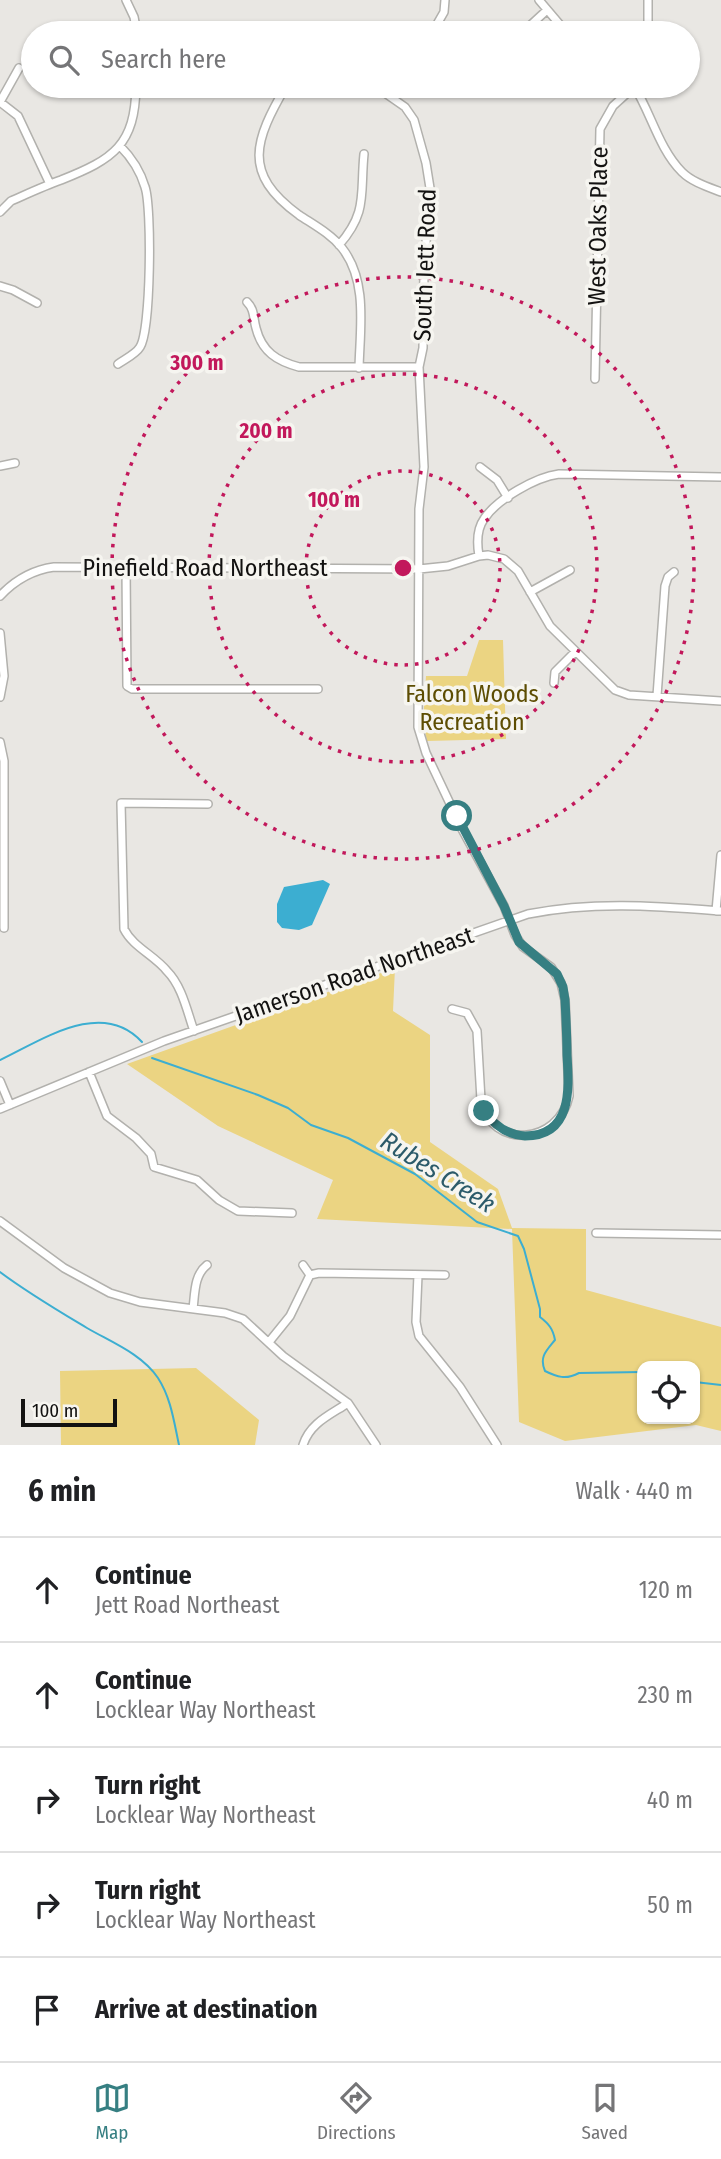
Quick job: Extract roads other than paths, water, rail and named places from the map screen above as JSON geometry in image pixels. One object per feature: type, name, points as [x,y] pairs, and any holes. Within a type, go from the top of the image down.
[{"type":"street","points":[[126,0],[135,21]]},
{"type":"street","points":[[439,21],[444,12],[445,0]]},
{"type":"street","points":[[539,0],[557,21]]},
{"type":"street","points":[[648,0],[648,21]]},
{"type":"street","points":[[535,21],[547,10]]},
{"type":"street","points":[[19,68],[0,102],[18,116],[50,184]]},
{"type":"street","points":[[0,212],[10,201],[94,167],[120,146],[134,119],[135,98]]},
{"type":"street","points":[[279,98],[265,122],[259,142],[259,161],[267,183],[276,197],[339,245],[357,275],[361,303],[359,368]]},
{"type":"street","name":"South Jett Road","points":[[392,98],[405,107],[414,120],[428,174],[430,205],[424,270],[423,348],[419,367],[424,467],[419,509],[418,727],[421,740],[462,829],[519,942],[554,971],[563,987],[569,1096],[564,1113],[552,1126],[536,1134],[517,1135],[505,1131],[488,1116],[481,1101],[477,1031],[467,1013],[452,1009]]},
{"type":"street","name":"West Oaks Place","points":[[595,379],[600,129],[613,106],[621,98]]},
{"type":"street","points":[[640,98],[665,148],[683,173],[721,192]]},
{"type":"street","points":[[120,146],[137,165],[149,204],[145,334],[139,348],[121,362]]},
{"type":"street","points":[[339,245],[352,230],[361,208],[364,154]]},
{"type":"street","points":[[0,286],[37,303]]},
{"type":"street","points":[[247,302],[253,308],[261,342],[268,353],[280,362],[299,368],[419,367]]},
{"type":"street","points":[[0,466],[15,463]]},
{"type":"street","points":[[480,467],[497,480],[508,498]]},
{"type":"street","points":[[721,477],[559,474],[541,478],[508,498],[483,520],[478,536],[479,556],[497,556],[509,562],[518,571],[550,626],[615,690],[629,695],[721,701]]},
{"type":"street","name":"Pinefield Road Northeast","points":[[0,596],[21,578],[44,568],[419,569],[448,566],[479,556]]},
{"type":"street","points":[[127,567],[127,686],[138,689],[318,690]]},
{"type":"street","points":[[530,592],[570,570]]},
{"type":"street","points":[[657,696],[665,586],[668,577],[674,572]]},
{"type":"street","points":[[0,633],[5,676],[0,697]]},
{"type":"street","points":[[554,683],[555,672],[575,652]]},
{"type":"street","points":[[0,742],[4,761],[4,928]]},
{"type":"street","points":[[194,1031],[170,973],[131,939],[124,929],[121,803],[208,804]]},
{"type":"street","points":[[719,911],[721,855]]},
{"type":"street","name":"Jamerson Road Northeast","points":[[0,1109],[194,1031],[508,920],[553,909],[599,905],[651,905],[719,911]]},
{"type":"street","points":[[89,1072],[107,1116],[136,1138],[151,1154],[154,1167],[197,1180],[219,1200],[238,1211],[292,1213]]},
{"type":"street","points":[[0,1081],[10,1105]]},
{"type":"street","points":[[0,1221],[64,1268],[110,1293],[140,1302],[235,1316],[250,1324],[300,1369],[348,1403],[376,1445]]},
{"type":"street","points":[[596,1233],[721,1235]]},
{"type":"street","points":[[193,1309],[197,1278],[207,1265]]},
{"type":"street","points":[[303,1265],[310,1275]]},
{"type":"street","points":[[269,1342],[290,1316],[310,1275]]},
{"type":"street","points":[[310,1275],[445,1275]]},
{"type":"street","points":[[418,1275],[416,1322],[419,1336],[460,1387],[497,1445]]},
{"type":"street","points":[[303,1445],[308,1433],[317,1423],[348,1403]]},
{"type":"water","points":[[323,880],[330,884],[312,925],[299,930],[282,928],[277,922],[277,904],[284,887]]},
{"type":"waterway","name":"Rubes Creek","points":[[0,1060],[53,1034],[91,1023],[109,1023],[126,1029],[142,1042]]},
{"type":"waterway","name":"Rubes Creek","points":[[152,1058],[288,1108],[311,1125],[348,1138],[415,1174],[477,1222],[518,1236],[524,1249],[540,1317],[550,1327],[555,1340],[543,1358],[545,1371],[566,1377],[579,1373],[637,1372]]},
{"type":"waterway","points":[[0,1272],[144,1362],[158,1378],[166,1394],[179,1445]]},
{"type":"waterway","name":"Rubes Creek","points":[[700,1383],[721,1385]]},
{"type":"park label","name":"Falcon Woods Recreation","points":[[472,708]]}]
